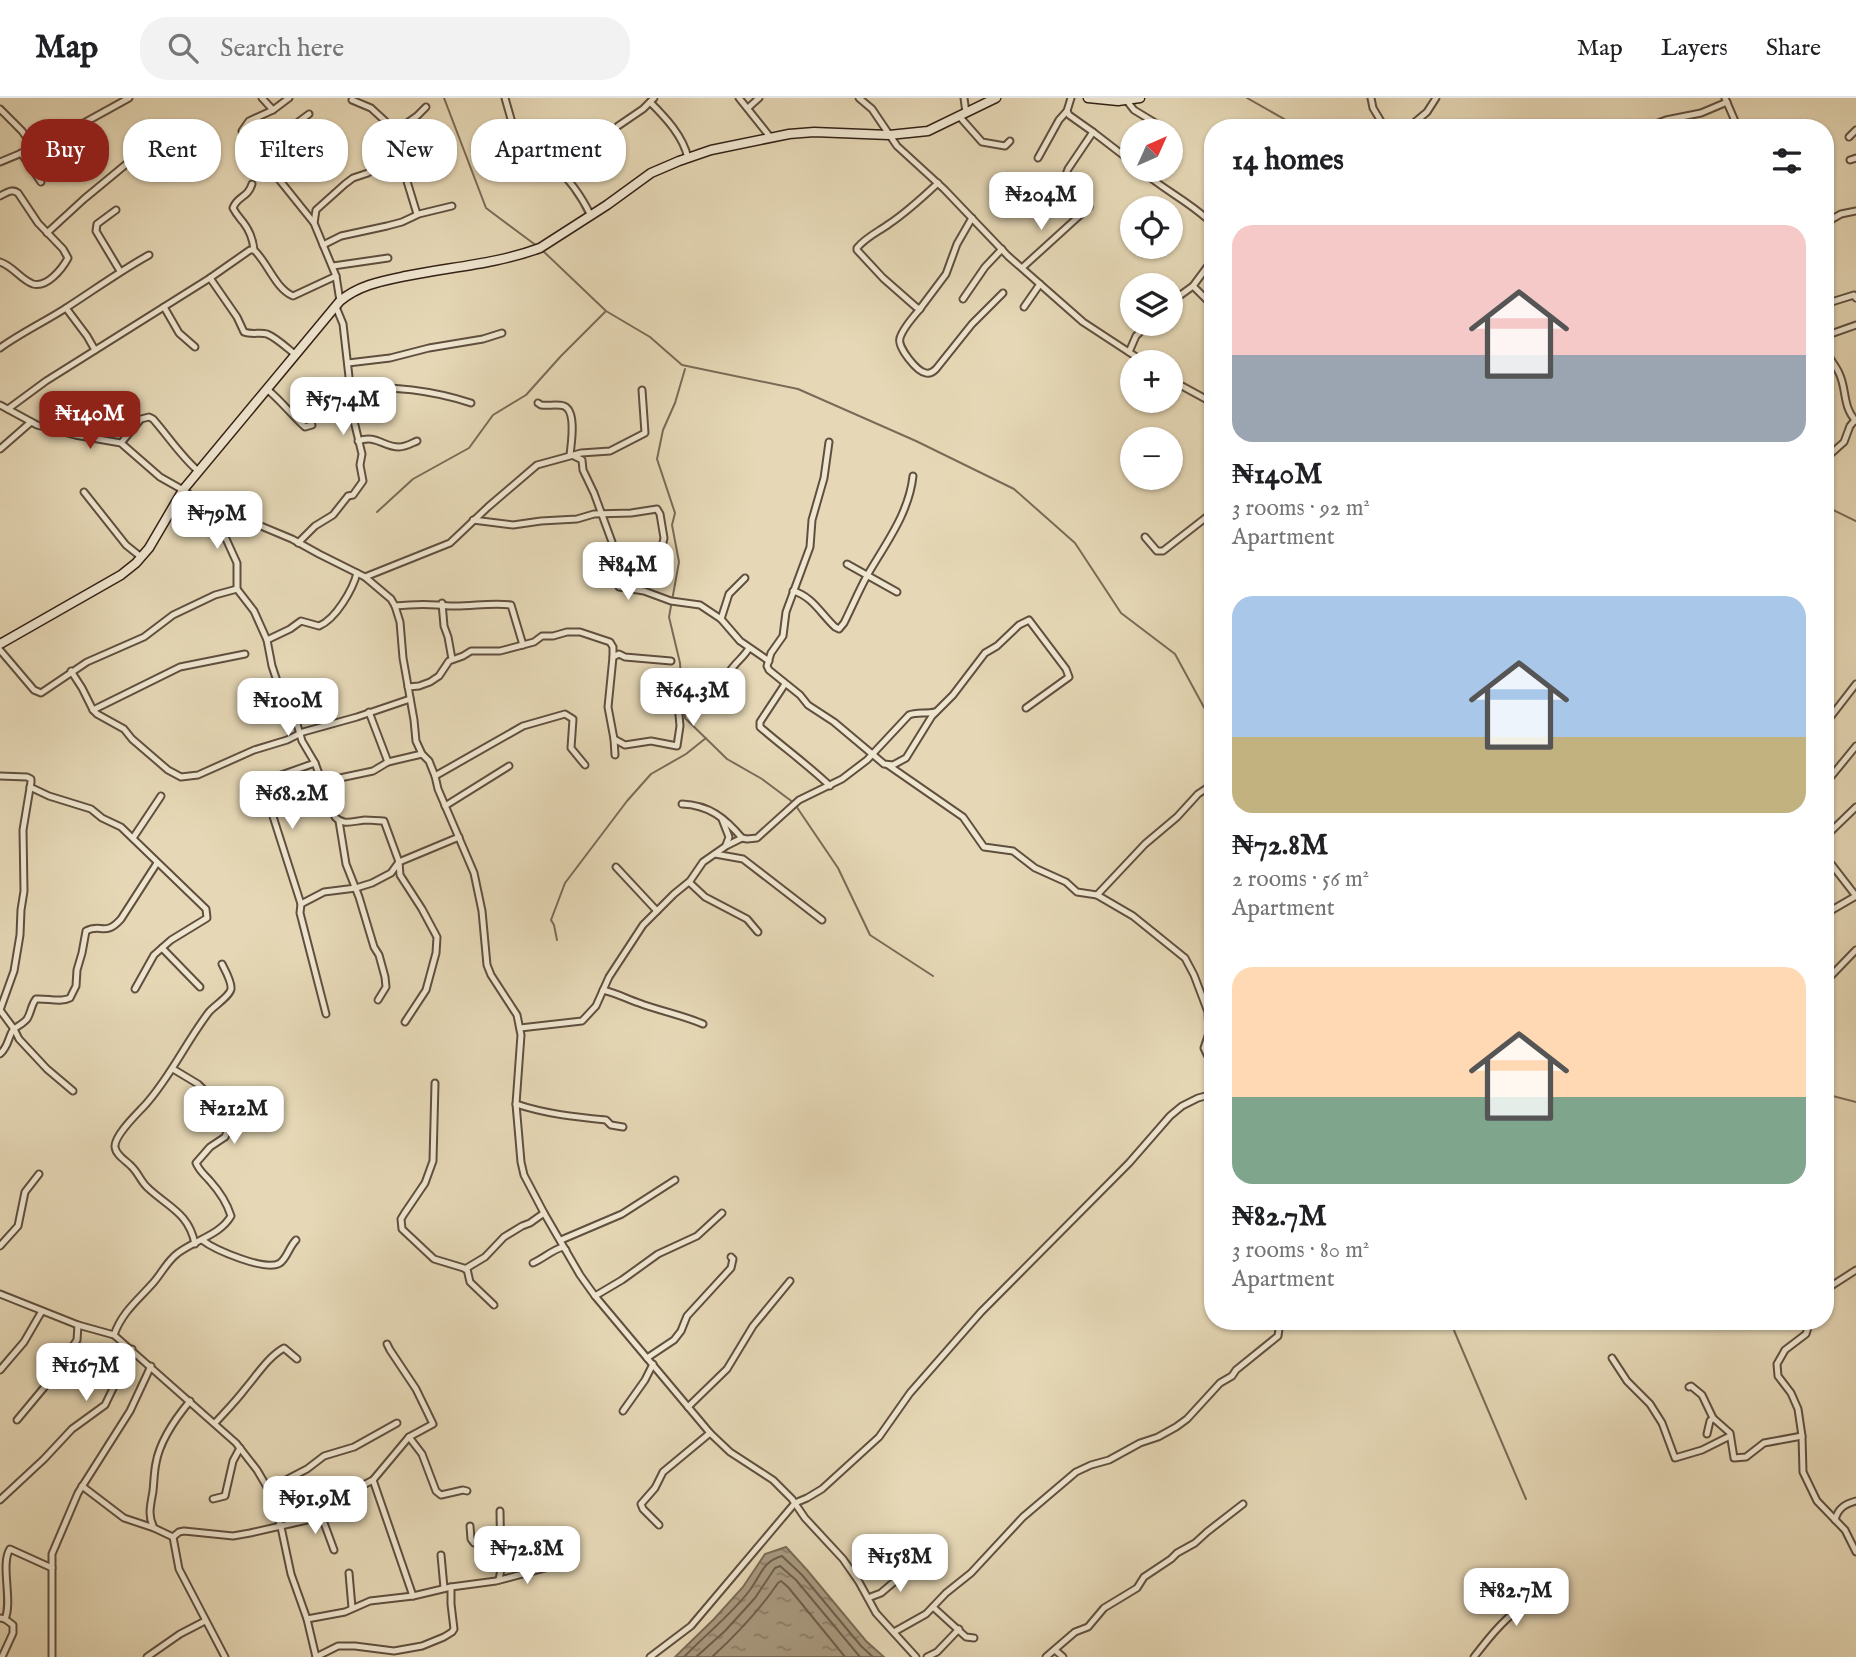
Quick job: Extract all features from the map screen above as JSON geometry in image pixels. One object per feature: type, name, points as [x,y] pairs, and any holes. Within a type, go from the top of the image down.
[{"type":"main road","points":[[0,645],[121,575],[141,557],[158,535],[183,490],[338,304],[353,291],[364,286],[483,263],[540,248],[651,173],[711,150],[789,134],[814,132],[889,135],[928,131],[996,98]]},
{"type":"main road","points":[[1088,98],[1140,98]]},
{"type":"street","points":[[91,119],[129,98]]},
{"type":"street","points":[[262,98],[273,110]]},
{"type":"street","points":[[253,119],[273,110],[289,98]]},
{"type":"street","points":[[739,98],[771,138]]},
{"type":"street","points":[[748,108],[759,98]]},
{"type":"street","points":[[859,98],[872,109],[904,153],[938,183],[1002,249],[1083,322],[1126,350]]},
{"type":"street","points":[[964,98],[962,114],[982,142],[1001,147],[1010,141]]},
{"type":"street","points":[[1038,158],[1072,98]]},
{"type":"street","points":[[1371,98],[1380,119]]},
{"type":"street","points":[[1419,119],[1436,98]]},
{"type":"street","points":[[507,99],[511,120],[527,162],[551,166],[562,175],[579,195],[591,216]]},
{"type":"street","points":[[1127,99],[1134,110],[1149,119]]},
{"type":"street","points":[[352,100],[371,108],[383,119]]},
{"type":"street","points":[[626,120],[652,100],[686,147],[688,158]]},
{"type":"street","points":[[1671,119],[1701,113],[1726,100],[1734,119]]},
{"type":"street","points":[[412,119],[426,107]]},
{"type":"street","points":[[0,110],[21,130]]},
{"type":"street","points":[[1067,111],[1120,153]]},
{"type":"street","points":[[302,119],[309,114]]},
{"type":"street","points":[[1849,137],[1856,130]]},
{"type":"street","points":[[1023,267],[1089,208],[1085,200],[1069,188],[1064,180],[1068,169],[1093,132]]},
{"type":"street","points":[[0,162],[21,153]]},
{"type":"street","points":[[47,233],[123,167]]},
{"type":"street","points":[[314,223],[318,207],[353,178],[362,175]]},
{"type":"street","points":[[282,182],[314,223],[336,276],[362,454],[362,484],[332,516],[315,526],[298,544]]},
{"type":"street","points":[[407,182],[417,215]]},
{"type":"street","points":[[1155,182],[1204,216]]},
{"type":"street","points":[[920,309],[883,278],[857,248],[938,183]]},
{"type":"street","points":[[252,184],[250,191],[237,200],[233,208],[252,237],[254,250],[282,288],[293,296],[336,276]]},
{"type":"street","points":[[0,197],[15,191],[68,258],[48,281],[34,284],[0,262]]},
{"type":"street","points":[[323,244],[341,236],[387,226],[452,206]]},
{"type":"street","points":[[116,210],[97,224],[96,231],[120,271]]},
{"type":"street","points":[[1834,218],[1856,211]]},
{"type":"street","points":[[972,218],[957,244],[946,274],[900,338],[900,347],[920,370],[930,373],[1003,293]]},
{"type":"street","points":[[963,299],[985,267],[1002,249]]},
{"type":"street","points":[[8,409],[46,381],[250,250],[254,250]]},
{"type":"street","points":[[0,348],[149,255]]},
{"type":"street","points":[[333,266],[388,258]]},
{"type":"street","points":[[1183,293],[1193,286],[1204,271]]},
{"type":"street","points":[[210,278],[244,332],[270,335],[296,355]]},
{"type":"street","points":[[1024,307],[1040,284]]},
{"type":"street","points":[[1193,286],[1204,297]]},
{"type":"street","points":[[1834,301],[1854,295],[1856,299]]},
{"type":"street","points":[[164,307],[179,333],[195,347]]},
{"type":"street","points":[[66,308],[88,336],[95,351]]},
{"type":"street","points":[[1834,333],[1856,325]]},
{"type":"street","points":[[348,363],[390,358],[502,333]]},
{"type":"street","points":[[1834,367],[1840,375],[1848,408],[1856,421],[1850,426],[1844,443],[1834,451]]},
{"type":"street","points":[[1183,387],[1204,398]]},
{"type":"street","points":[[351,391],[363,388],[422,391],[471,403]]},
{"type":"street","points":[[268,390],[301,424],[312,425]]},
{"type":"street","points":[[365,577],[447,545],[534,467],[570,455],[610,451],[645,433],[642,390]]},
{"type":"street","points":[[538,403],[564,406],[568,410],[572,421],[570,455]]},
{"type":"street","points":[[0,405],[31,422],[75,435],[121,443],[160,477],[196,499],[274,531],[365,577],[387,595],[395,606],[400,622],[416,741],[429,761],[474,873],[482,911],[487,965],[517,1015],[521,1042],[516,1104],[524,1175],[594,1296],[710,1433],[733,1455],[777,1483],[795,1503],[805,1518],[843,1559],[876,1613],[916,1657]]},
{"type":"street","points":[[121,443],[141,419],[149,417],[192,465],[201,470]]},
{"type":"street","points":[[0,449],[31,422]]},
{"type":"street","points":[[358,441],[366,437],[400,447],[417,441]]},
{"type":"street","points":[[829,442],[824,478],[812,520],[810,547],[784,617],[783,636],[773,649],[767,666],[769,670],[808,705],[834,722],[884,764],[963,817],[984,846],[1013,852],[1035,868],[1066,882],[1077,892],[1097,895],[1133,916],[1185,958],[1204,1000]]},
{"type":"street","points":[[570,455],[582,460],[583,470],[612,542],[615,580],[619,587],[644,591],[671,601],[700,605],[721,619],[740,641],[769,661]]},
{"type":"street","points":[[793,591],[803,593],[829,622],[839,629],[867,575],[892,537],[914,476]]},
{"type":"street","points":[[84,492],[126,545],[141,557]]},
{"type":"street","points":[[211,506],[237,563],[237,589],[254,611],[267,640],[281,693],[294,714],[304,745],[315,763],[335,817],[343,823],[384,821],[400,862],[400,874],[437,937],[436,953],[426,990],[405,1022]]},
{"type":"street","points":[[473,520],[513,524],[658,510],[664,540],[657,570]]},
{"type":"street","points":[[1145,537],[1157,551],[1163,551],[1204,519]]},
{"type":"street","points":[[848,564],[897,592]]},
{"type":"street","points":[[267,640],[301,621],[319,626],[329,621],[343,603],[357,573]]},
{"type":"street","points":[[721,619],[729,594],[746,578]]},
{"type":"street","points":[[0,650],[34,690],[41,693],[71,671],[144,636],[173,615],[215,595],[237,589]]},
{"type":"street","points":[[395,606],[435,606],[442,603],[448,606],[486,603],[511,606],[523,645]]},
{"type":"street","points":[[442,603],[452,659]]},
{"type":"street","points":[[888,765],[906,758],[935,712],[953,695],[985,653],[1028,620],[1066,669],[1069,677],[1026,708]]},
{"type":"street","points":[[408,687],[430,682],[439,676],[447,662],[471,651],[500,652],[534,642],[542,636],[576,631],[610,642],[613,646],[613,657],[608,707],[615,755]]},
{"type":"street","points":[[614,738],[625,745],[651,741],[677,747],[680,726],[678,703],[682,699],[714,696],[721,690],[730,670],[749,648]]},
{"type":"street","points":[[93,710],[180,667],[244,654]]},
{"type":"street","points":[[613,657],[619,654],[625,657],[671,661]]},
{"type":"street","points":[[71,671],[93,710],[124,729],[168,770],[181,777],[198,775],[254,750],[410,699]]},
{"type":"street","points":[[785,684],[760,722],[760,727],[830,786]]},
{"type":"street","points":[[1834,712],[1856,684]]},
{"type":"street","points":[[369,712],[388,762]]},
{"type":"street","points":[[520,1028],[580,1022],[596,1006],[609,977],[638,932],[689,881],[703,862],[743,838],[757,838],[794,803],[842,779],[873,754],[909,715],[935,712]]},
{"type":"street","points":[[435,776],[523,726],[565,714],[573,719],[571,748],[585,765]]},
{"type":"street","points":[[1834,773],[1856,746]]},
{"type":"street","points":[[326,1014],[300,913],[301,904],[270,807],[302,800],[316,791],[321,782],[373,771],[388,762],[422,754]]},
{"type":"street","points":[[267,780],[315,763]]},
{"type":"street","points":[[445,806],[509,766]]},
{"type":"street","points":[[0,776],[31,779],[23,830],[24,891],[20,935],[14,971],[0,1010],[19,1039],[47,1069],[73,1091]]},
{"type":"street","points":[[30,787],[91,809],[121,827],[206,909],[207,918],[171,940],[154,955],[135,989]]},
{"type":"street","points":[[1097,895],[1145,844],[1204,790]]},
{"type":"street","points":[[133,838],[161,796]]},
{"type":"street","points":[[682,804],[704,807],[730,824],[743,838]]},
{"type":"street","points":[[1834,828],[1856,807]]},
{"type":"street","points":[[722,819],[729,837],[726,846]]},
{"type":"street","points":[[339,821],[346,864],[385,977],[386,987],[378,1000]]},
{"type":"street","points":[[301,904],[324,892],[372,883],[391,873],[400,862],[459,837]]},
{"type":"street","points":[[715,854],[743,859],[822,920]]},
{"type":"street","points":[[0,1054],[14,1028],[25,1022],[38,998],[63,1001],[70,998],[76,986],[86,931],[114,927],[158,863]]},
{"type":"street","points":[[616,867],[657,911]]},
{"type":"street","points":[[1834,868],[1856,896],[1834,909]]},
{"type":"street","points":[[689,881],[705,897],[747,919],[758,932]]},
{"type":"street","points":[[162,948],[200,987]]},
{"type":"street","points":[[1834,973],[1856,950]]},
{"type":"street","points":[[195,1244],[190,1229],[179,1212],[141,1182],[137,1172],[115,1149],[116,1141],[161,1086],[211,1009],[229,993],[230,984],[222,964]]},
{"type":"street","points":[[603,990],[702,1024]]},
{"type":"street","points":[[114,1335],[125,1313],[169,1261],[227,1223],[231,1216],[224,1200],[196,1163],[210,1147],[225,1137],[229,1127],[206,1092],[173,1069]]},
{"type":"street","points":[[435,1083],[433,1161],[425,1183],[401,1219],[402,1229],[434,1259],[467,1270]]},
{"type":"street","points":[[650,1657],[697,1620],[795,1503],[822,1489],[879,1437],[910,1393],[981,1312],[1129,1163],[1170,1116],[1182,1106],[1204,1096]]},
{"type":"street","points":[[516,1104],[582,1119],[606,1120],[611,1125],[622,1127]]},
{"type":"street","points":[[0,1246],[18,1226],[25,1192],[39,1174]]},
{"type":"street","points":[[561,1240],[622,1214],[675,1180]]},
{"type":"street","points":[[467,1270],[485,1257],[504,1237],[544,1213]]},
{"type":"street","points":[[594,1296],[658,1254],[697,1236],[722,1213]]},
{"type":"street","points":[[202,1240],[224,1253],[270,1266],[280,1263],[296,1240]]},
{"type":"street","points":[[533,1263],[546,1258],[557,1249],[563,1247],[566,1250]]},
{"type":"street","points":[[647,1358],[674,1340],[687,1316],[732,1268],[731,1257]]},
{"type":"street","points":[[467,1270],[470,1282],[494,1306]]},
{"type":"street","points":[[1834,1284],[1856,1270]]},
{"type":"street","points":[[688,1408],[727,1369],[753,1326],[790,1281]]},
{"type":"street","points":[[0,1294],[78,1325],[114,1335],[236,1443],[267,1487],[281,1527],[291,1574],[307,1619],[316,1657],[338,1646],[394,1651],[422,1646],[452,1632],[454,1629],[451,1604],[441,1555]]},
{"type":"street","points":[[0,1370],[24,1342],[42,1311]]},
{"type":"street","points":[[17,1420],[47,1384],[77,1340],[78,1325]]},
{"type":"street","points":[[894,1632],[926,1614],[951,1588],[971,1573],[1023,1517],[1076,1472],[1170,1432],[1187,1419],[1220,1383],[1279,1336],[1279,1330]]},
{"type":"street","points":[[1807,1330],[1785,1350],[1777,1364],[1778,1376],[1791,1393],[1798,1409],[1803,1472],[1816,1501],[1845,1530],[1856,1552]]},
{"type":"street","points":[[82,1486],[124,1518],[173,1536],[184,1531],[233,1536],[307,1520],[373,1480],[409,1437],[433,1423],[416,1389],[387,1344]]},
{"type":"street","points":[[215,1423],[277,1353],[284,1348],[297,1359]]},
{"type":"street","points":[[0,1500],[72,1429],[105,1405],[132,1349]]},
{"type":"street","points":[[1612,1358],[1627,1381],[1650,1404],[1662,1423],[1675,1458],[1702,1450],[1730,1436]]},
{"type":"street","points":[[623,1411],[653,1364]]},
{"type":"street","points":[[52,1657],[52,1554],[82,1486],[130,1411],[151,1366]]},
{"type":"street","points":[[1689,1387],[1702,1395],[1713,1418],[1730,1433],[1734,1458],[1746,1457],[1764,1443],[1802,1436]]},
{"type":"street","points":[[154,1528],[149,1517],[156,1461],[170,1429],[190,1401]]},
{"type":"street","points":[[1707,1434],[1713,1418]]},
{"type":"street","points":[[267,1487],[307,1469],[320,1458],[354,1447],[397,1423]]},
{"type":"street","points":[[659,1525],[641,1504],[655,1488],[663,1472],[710,1433]]},
{"type":"street","points":[[409,1437],[422,1454],[438,1493],[441,1495],[467,1491]]},
{"type":"street","points":[[213,1499],[226,1496],[233,1461],[240,1448]]},
{"type":"street","points":[[373,1480],[413,1596]]},
{"type":"street","points":[[1835,1520],[1837,1512],[1847,1503],[1856,1501]]},
{"type":"street","points":[[1046,1657],[1075,1632],[1088,1627],[1104,1608],[1136,1588],[1144,1577],[1195,1543],[1243,1504]]},
{"type":"street","points":[[499,1580],[500,1511]]},
{"type":"street","points":[[320,1512],[334,1550]]},
{"type":"street","points":[[470,1526],[474,1543],[501,1542]]},
{"type":"street","points":[[173,1536],[179,1569],[225,1657]]},
{"type":"street","points":[[2,1657],[13,1633],[13,1625],[3,1618],[8,1613],[2,1580],[4,1555],[10,1549],[52,1568]]},
{"type":"street","points":[[868,1598],[881,1592],[915,1564]]},
{"type":"street","points":[[307,1619],[345,1612],[370,1601],[499,1580],[549,1567]]},
{"type":"street","points":[[348,1573],[352,1608]]},
{"type":"street","points":[[1474,1657],[1508,1618],[1549,1589]]},
{"type":"street","points":[[933,1606],[966,1637],[974,1637]]},
{"type":"street","points":[[147,1657],[180,1634],[205,1621]]},
{"type":"street","points":[[926,1657],[937,1652],[959,1629]]},
{"type":"street","points":[[371,1649],[377,1657]]},
{"type":"street","points":[[1055,1650],[1063,1657]]},
{"type":"water","points":[[786,1547],[866,1641],[884,1657],[675,1657],[743,1587],[765,1554]]},
{"type":"waterway","points":[[444,98],[486,208],[537,246]]},
{"type":"waterway","points":[[1247,98],[1284,119]]},
{"type":"waterway","points":[[541,249],[606,311],[650,337],[682,365],[798,389],[916,441],[1014,489],[1075,543],[1121,613],[1175,654],[1204,707]]},
{"type":"waterway","points":[[377,512],[413,479],[469,448],[493,415],[526,395],[605,312]]},
{"type":"waterway","points":[[682,696],[680,663],[669,617],[679,562],[672,525],[675,513],[657,459],[663,430],[675,403],[685,369]]},
{"type":"waterway","points":[[1834,510],[1856,521]]},
{"type":"waterway","points":[[683,701],[685,718],[727,759],[762,779],[794,803],[838,868],[870,935],[933,976]]},
{"type":"waterway","points":[[557,940],[551,920],[565,883],[627,801],[651,774],[686,754],[706,738]]},
{"type":"waterway","points":[[1834,1096],[1856,1102]]},
{"type":"waterway","points":[[1454,1330],[1526,1499]]}]
